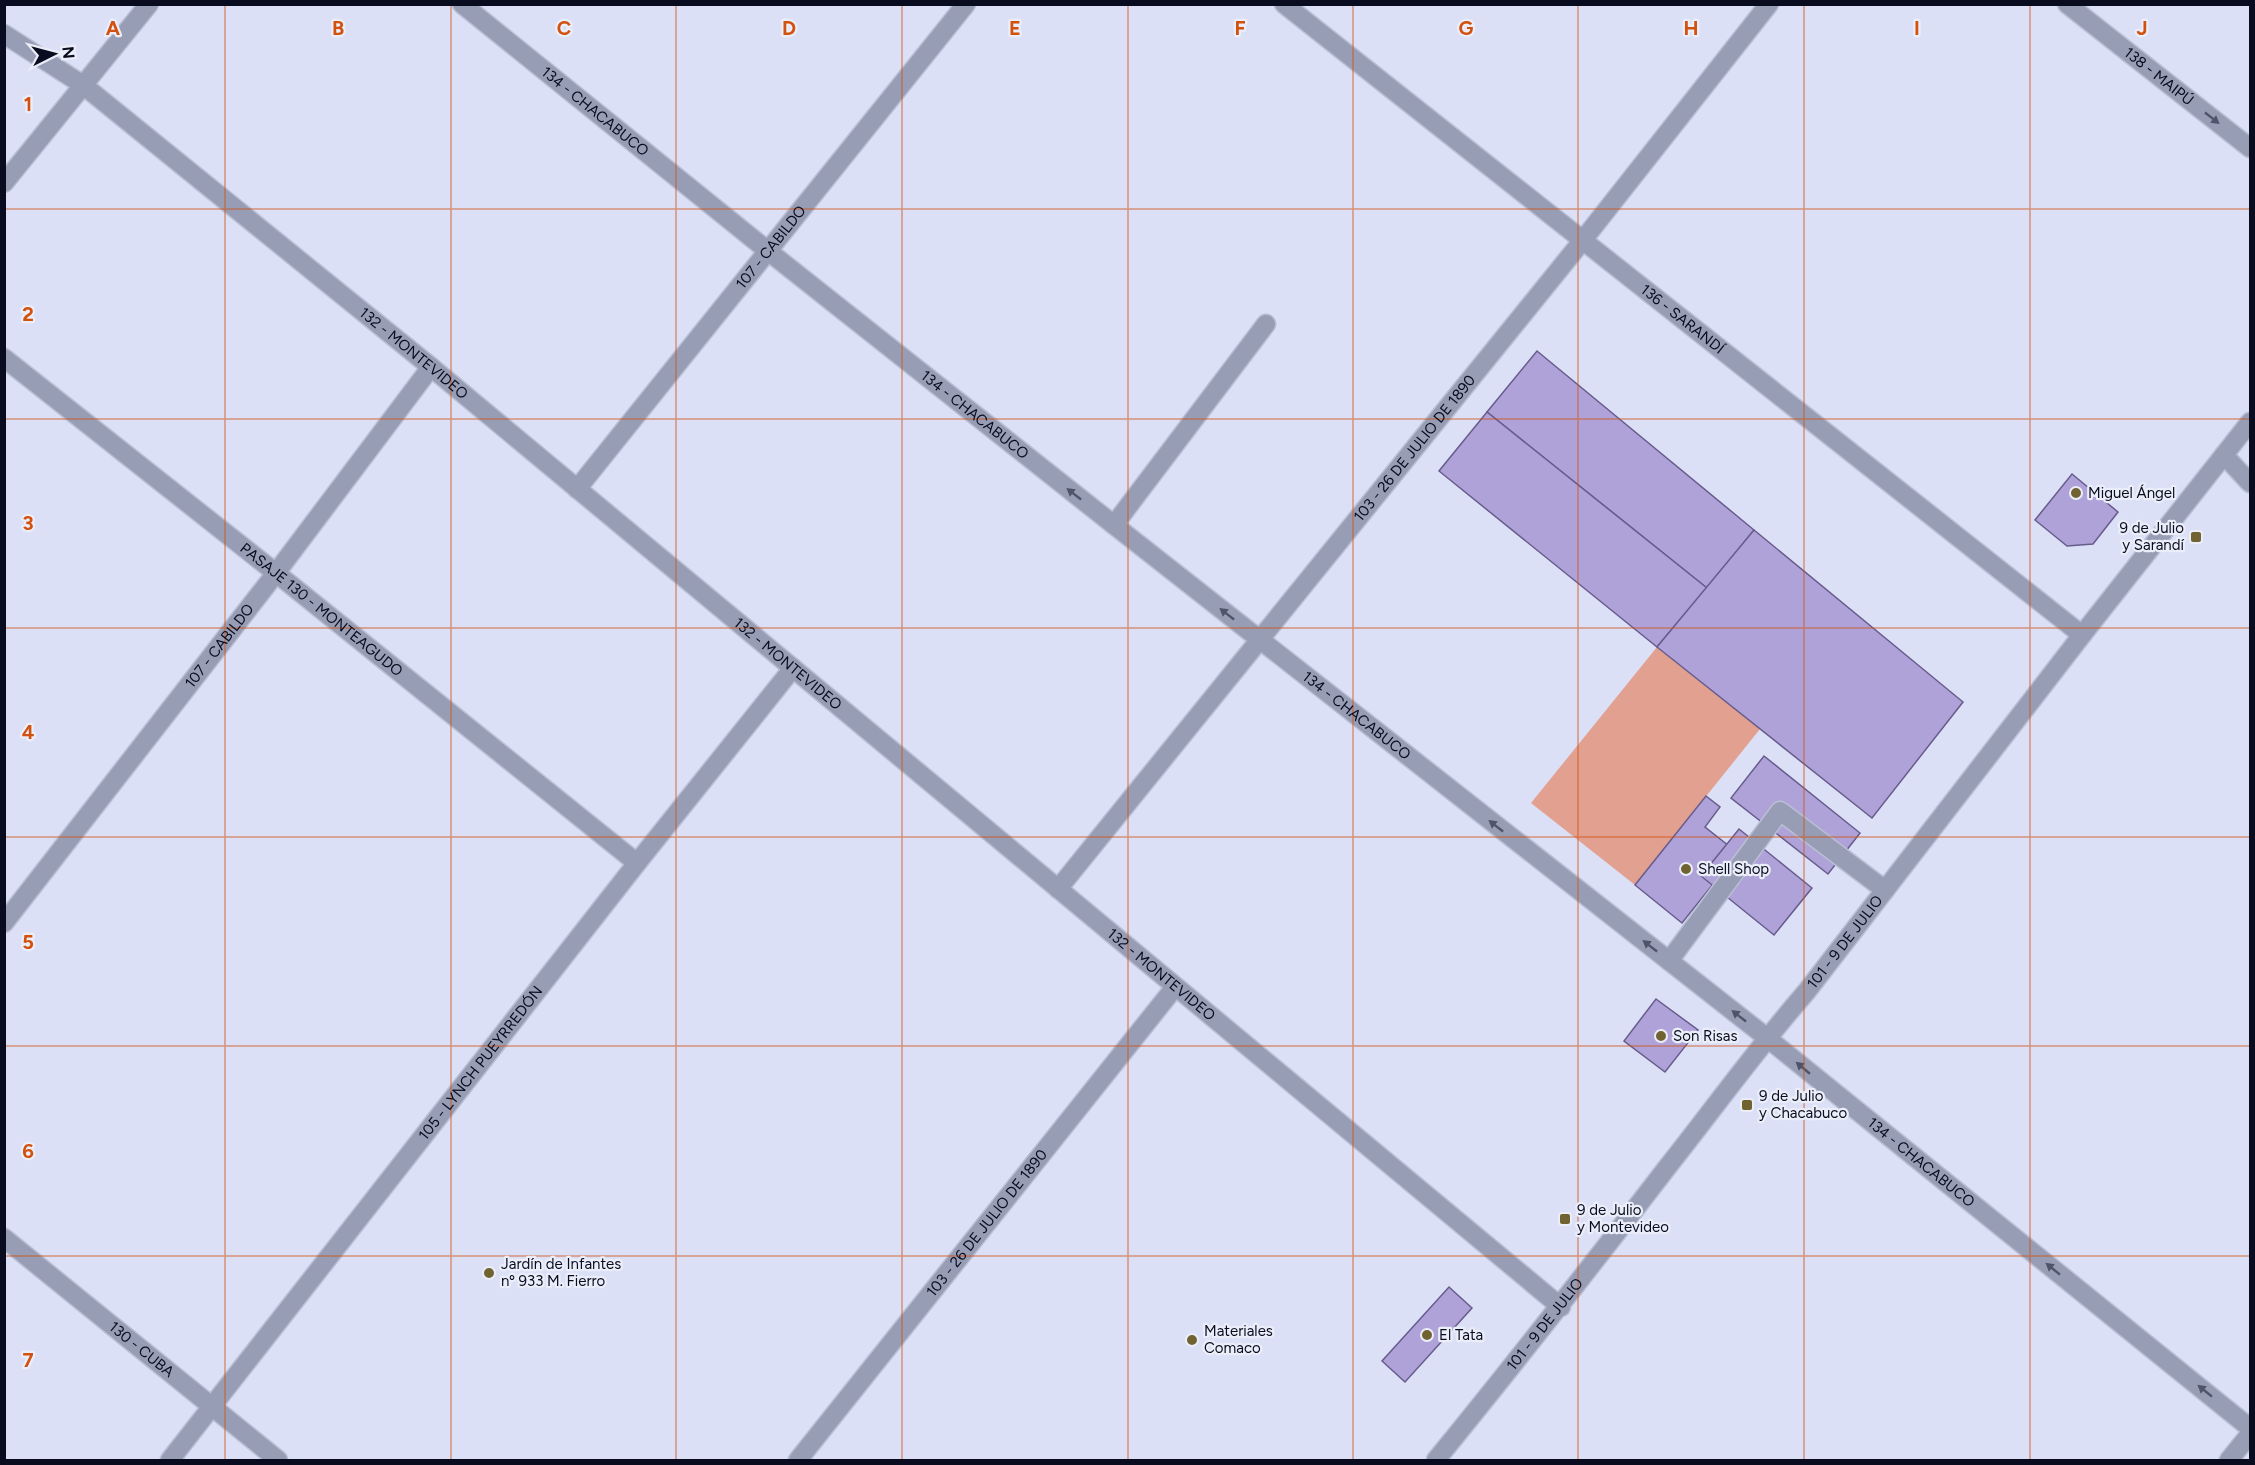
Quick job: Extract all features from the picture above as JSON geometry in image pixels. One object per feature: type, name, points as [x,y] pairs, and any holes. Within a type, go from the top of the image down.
[{"type":"street","points":[[4,183],[149,4]]},
{"type":"street","name":"134 - CHACABUCO","points":[[462,4],[768,251],[1766,1037],[2250,1428]]},
{"type":"street","name":"107 - CABILDO","points":[[577,489],[966,4]]},
{"type":"street","name":"136 - SARANDÍ","points":[[1284,4],[2082,635]]},
{"type":"street","name":"103 - 26 DE JULIO DE 1890","points":[[1058,889],[1583,240],[1769,4]]},
{"type":"street","name":"138 - MAIPÚ","points":[[2067,4],[2250,148]]},
{"type":"street","name":"132 - MONTEVIDEO","points":[[4,34],[83,85],[431,367],[1561,1307]]},
{"type":"street","points":[[1114,525],[1266,324]]},
{"type":"street","name":"PASAJE 130 - MONTEAGUDO","points":[[4,358],[637,863]]},
{"type":"street","name":"107 - CABILDO","points":[[4,923],[276,573],[431,367]]},
{"type":"street","name":"101 - 9 DE JULIO","points":[[1436,1461],[1561,1307],[1766,1037],[1807,991],[2250,422]]},
{"type":"street","points":[[2224,455],[2250,483]]},
{"type":"street","name":"105 - LYNCH PUEYRREDÓN","points":[[170,1461],[637,863],[793,668]]},
{"type":"street","points":[[1669,961],[1780,811],[1885,890]]},
{"type":"street","name":"103 - 26 DE JULIO DE 1890","points":[[798,1461],[1174,987]]},
{"type":"street","name":"130 - CUBA","points":[[4,1238],[278,1461]]},
{"type":"street","points":[[2229,1461],[2250,1434]]},
{"type":"shaded area","points":[[1657,647],[1760,729],[1635,885],[1531,803]]},
{"type":"building","points":[[1537,351],[1754,530],[1707,588],[1487,412]]},
{"type":"building","points":[[1487,412],[1707,588],[1657,647],[1439,471]]},
{"type":"building","name":"Miguel Ángel","points":[[2072,474],[2118,512],[2093,544],[2067,546],[2035,520]]},
{"type":"building","points":[[1754,530],[1963,702],[1872,818],[1657,647]]},
{"type":"building","points":[[1764,756],[1860,833],[1828,874],[1731,798]]},
{"type":"building","name":"Shell Shop","points":[[1706,796],[1720,807],[1705,827],[1738,853],[1682,923],[1635,885]]},
{"type":"building","points":[[1739,829],[1812,888],[1774,935],[1701,876]]},
{"type":"building","name":"Son Risas","points":[[1656,999],[1698,1030],[1665,1072],[1624,1041]]},
{"type":"building","name":"El Tata","points":[[1449,1287],[1472,1308],[1405,1382],[1382,1361]]},
{"type":"place","name":"Miguel Ángel","points":[[2076,493]]},
{"type":"place","name":"9 de Julio y Sarandí","points":[[2196,537]]},
{"type":"place","name":"Shell Shop","points":[[1686,869]]},
{"type":"place","name":"Son Risas","points":[[1661,1036]]},
{"type":"place","name":"9 de Julio y Chacabuco","points":[[1747,1105]]},
{"type":"place","name":"9 de Julio y Montevideo","points":[[1565,1219]]},
{"type":"place","name":"Jardín de Infantes nº 933 M. Fierro","points":[[489,1273]]},
{"type":"place","name":"El Tata","points":[[1427,1335]]},
{"type":"place","name":"Materiales Comaco","points":[[1192,1340]]}]
